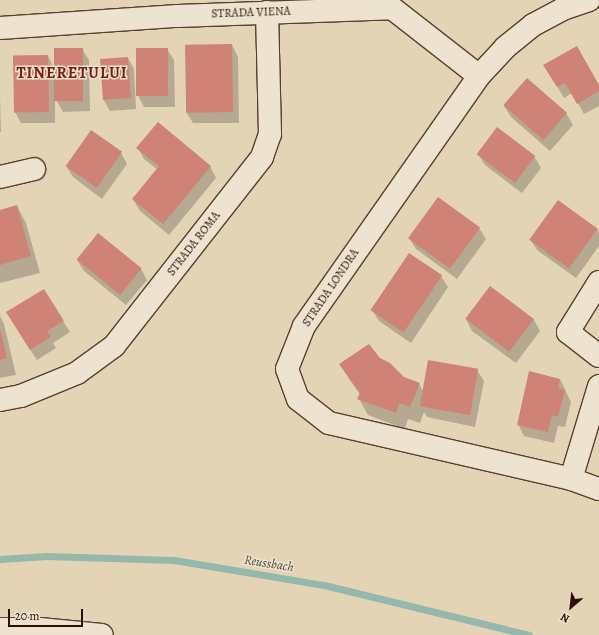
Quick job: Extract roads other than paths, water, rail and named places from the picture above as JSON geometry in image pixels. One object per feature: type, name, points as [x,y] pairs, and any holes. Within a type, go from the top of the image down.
[{"type":"street","name":"STRADA LONDRA","points":[[589,0],[563,9],[533,25],[505,48],[479,76],[304,326],[287,369],[298,399],[329,423],[571,479],[599,489]]},
{"type":"street","name":"STRADA VIENA","points":[[0,28],[178,8],[267,12],[392,4],[479,76]]},
{"type":"street","name":"STRADA ROMA","points":[[0,400],[21,396],[77,373],[114,346],[262,157],[270,134],[267,12]]},
{"type":"street","points":[[0,177],[34,169]]},
{"type":"street","points":[[599,282],[568,332],[599,356]]},
{"type":"street","points":[[571,479],[599,386]]},
{"type":"street","points":[[0,629],[40,629],[102,635]]},
{"type":"waterway","name":"Reussbach","points":[[0,559],[47,556],[174,560],[324,585],[529,635]]},
{"type":"district","name":"TINERETULUI","points":[[72,73]]}]
